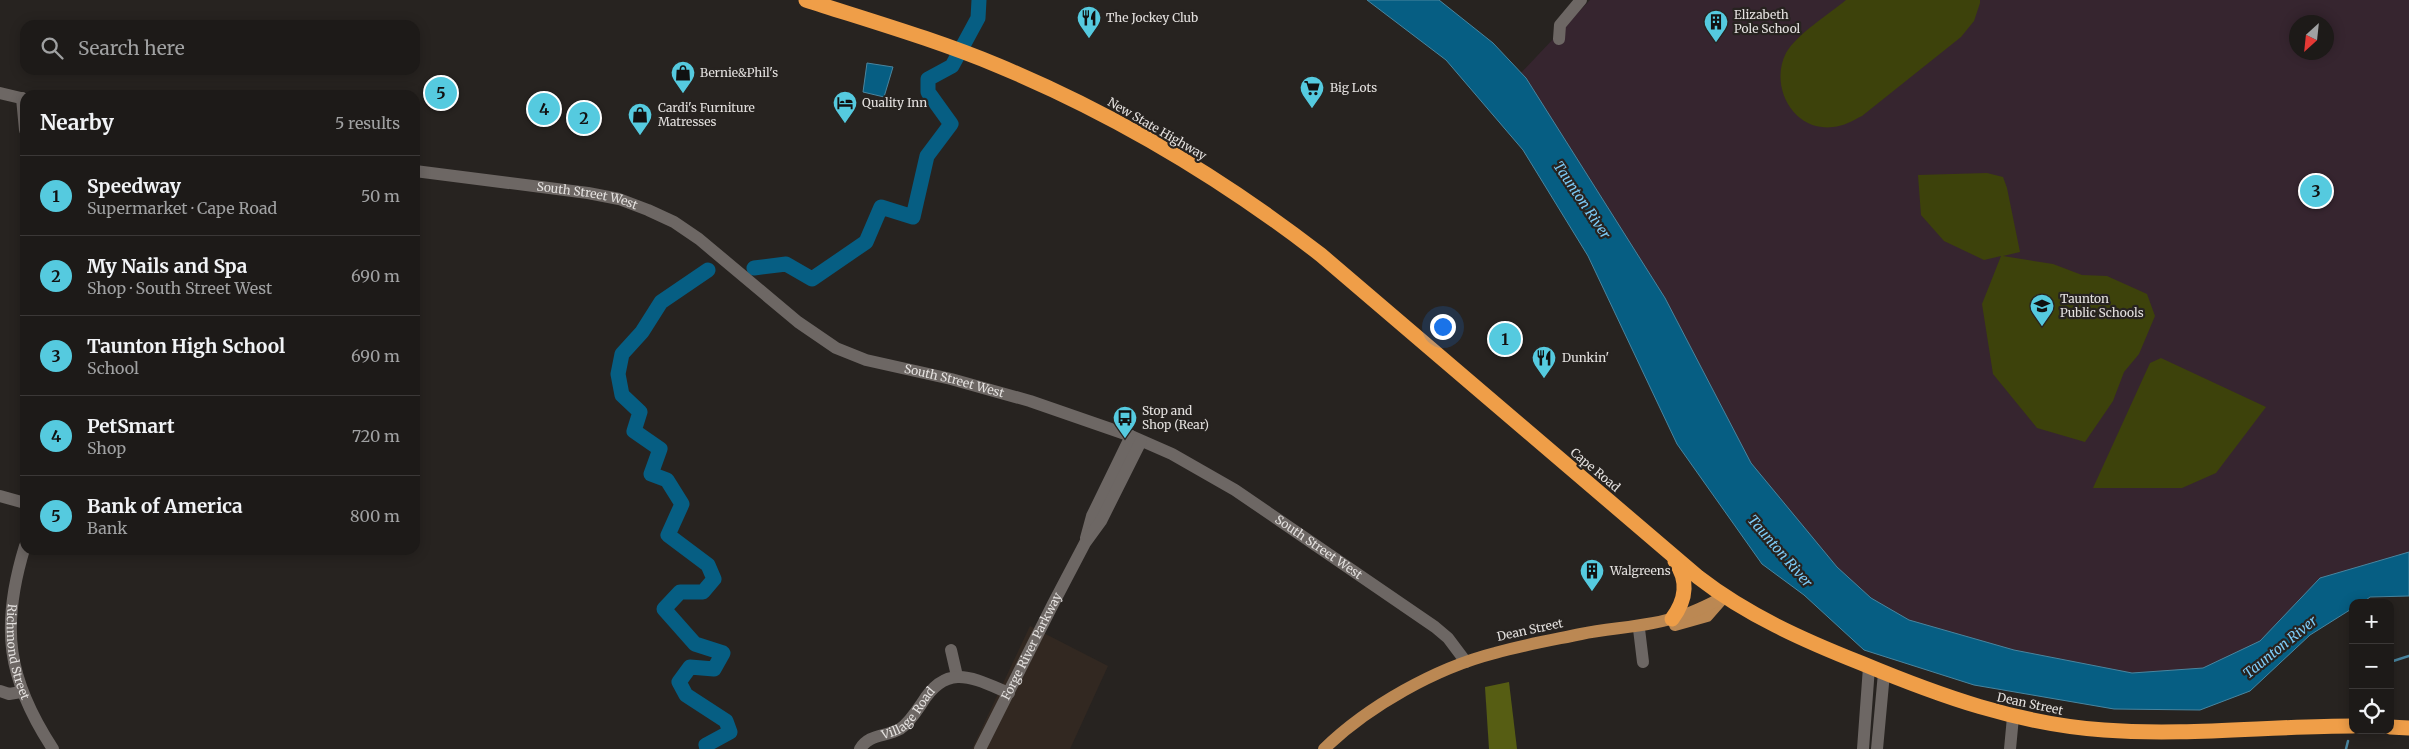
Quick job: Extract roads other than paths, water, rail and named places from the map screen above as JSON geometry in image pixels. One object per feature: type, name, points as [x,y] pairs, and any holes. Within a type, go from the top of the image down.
[{"type":"highway","name":"New State Highway","points":[[806,0],[974,56],[1080,103],[1196,167],[1311,247],[1448,365]]},
{"type":"highway","name":"Cape Road","points":[[1448,365],[1668,552],[1724,597]]},
{"type":"highway","points":[[1668,552],[1680,570],[1685,585],[1681,606],[1672,618]]},
{"type":"highway","name":"Dean Street","points":[[1724,597],[1795,636],[1869,667],[1966,704],[2012,717],[2063,726],[2118,731],[2349,726]]},
{"type":"highway","points":[[2394,727],[2409,728]]},
{"type":"main road","name":"Dean Street","points":[[1600,631],[1639,629],[1699,620],[1708,616],[1724,597]]},
{"type":"main road","name":"Dean Street","points":[[1324,749],[1346,728],[1380,706],[1432,677],[1466,662],[1495,652],[1672,618],[1724,597]]},
{"type":"street","points":[[1559,38],[1560,25],[1581,0]]},
{"type":"street","points":[[0,93],[20,98]]},
{"type":"street","name":"South Street West","points":[[420,172],[588,193],[639,206],[669,220],[694,236],[798,322],[843,352],[877,363],[1002,392],[1136,439],[1196,466],[1242,494],[1435,627],[1448,638],[1466,662]]},
{"type":"street","name":"Forge River Parkway","points":[[980,749],[1085,543],[1101,521],[1136,439]]},
{"type":"street","points":[[0,496],[20,502]]},
{"type":"street","name":"Richmond Street","points":[[23,555],[14,589],[11,624],[14,663],[21,692],[53,749]]},
{"type":"street","points":[[1639,629],[1643,662]]},
{"type":"street","points":[[951,650],[957,676],[970,676],[1009,693]]},
{"type":"street","points":[[1862,749],[1869,667]]},
{"type":"street","points":[[1877,749],[1884,673]]},
{"type":"street","name":"Village Road","points":[[860,749],[869,738],[900,729],[909,721],[929,692],[939,683],[957,676]]},
{"type":"street","points":[[0,692],[9,694],[21,692]]},
{"type":"street","points":[[2010,749],[2012,717]]},
{"type":"water","name":"Taunton River","points":[[1367,0],[1439,0],[1493,43],[1526,78],[1665,298],[1751,463],[1837,567],[1871,598],[1909,620],[2014,650],[2132,673],[2203,668],[2260,641],[2320,578],[2409,552],[2409,596],[2349,599],[2349,611],[2310,635],[2250,691],[2200,710],[2114,709],[1974,685],[1864,650],[1804,595],[1762,564],[1677,444],[1588,256],[1523,150],[1446,60]]},
{"type":"water","points":[[867,63],[893,67],[884,97],[863,92]]},
{"type":"waterway","points":[[754,268],[786,264],[812,279],[866,242],[881,207],[913,217],[927,156],[951,124],[928,92],[928,79],[952,66],[978,18],[979,0]]},
{"type":"waterway","points":[[707,749],[706,745],[730,732],[726,721],[686,695],[679,682],[690,667],[714,669],[723,653],[695,644],[664,609],[680,592],[703,592],[714,579],[708,565],[668,535],[682,504],[667,480],[651,474],[660,449],[634,431],[640,412],[622,395],[618,374],[622,354],[642,332],[661,302],[708,270]]},
{"type":"waterway","points":[[2394,661],[2409,656]]},
{"type":"waterway","points":[[2346,749],[2348,741]]},
{"type":"place","name":"The Jockey Club","points":[[1089,39]]},
{"type":"place","name":"Elizabeth Pole School","points":[[1716,43]]},
{"type":"place","name":"Bank of America","points":[[441,93]]},
{"type":"place","name":"Bernie&Phil's","points":[[683,94]]},
{"type":"place","name":"PetSmart","points":[[544,109]]},
{"type":"place","name":"Big Lots","points":[[1312,109]]},
{"type":"place","name":"My Nails and Spa","points":[[584,118]]},
{"type":"place","name":"Quality Inn","points":[[845,124]]},
{"type":"place","name":"Cardi's Furniture Matresses","points":[[640,136]]},
{"type":"place","name":"Taunton High School","points":[[2316,191]]},
{"type":"place","name":"Taunton Public Schools","points":[[2042,327]]},
{"type":"place","name":"Speedway","points":[[1505,339]]},
{"type":"place","name":"Dunkin'","points":[[1544,379]]},
{"type":"place","name":"Stop and Shop (Rear)","points":[[1125,439]]},
{"type":"place","name":"Walgreens","points":[[1592,592]]}]
